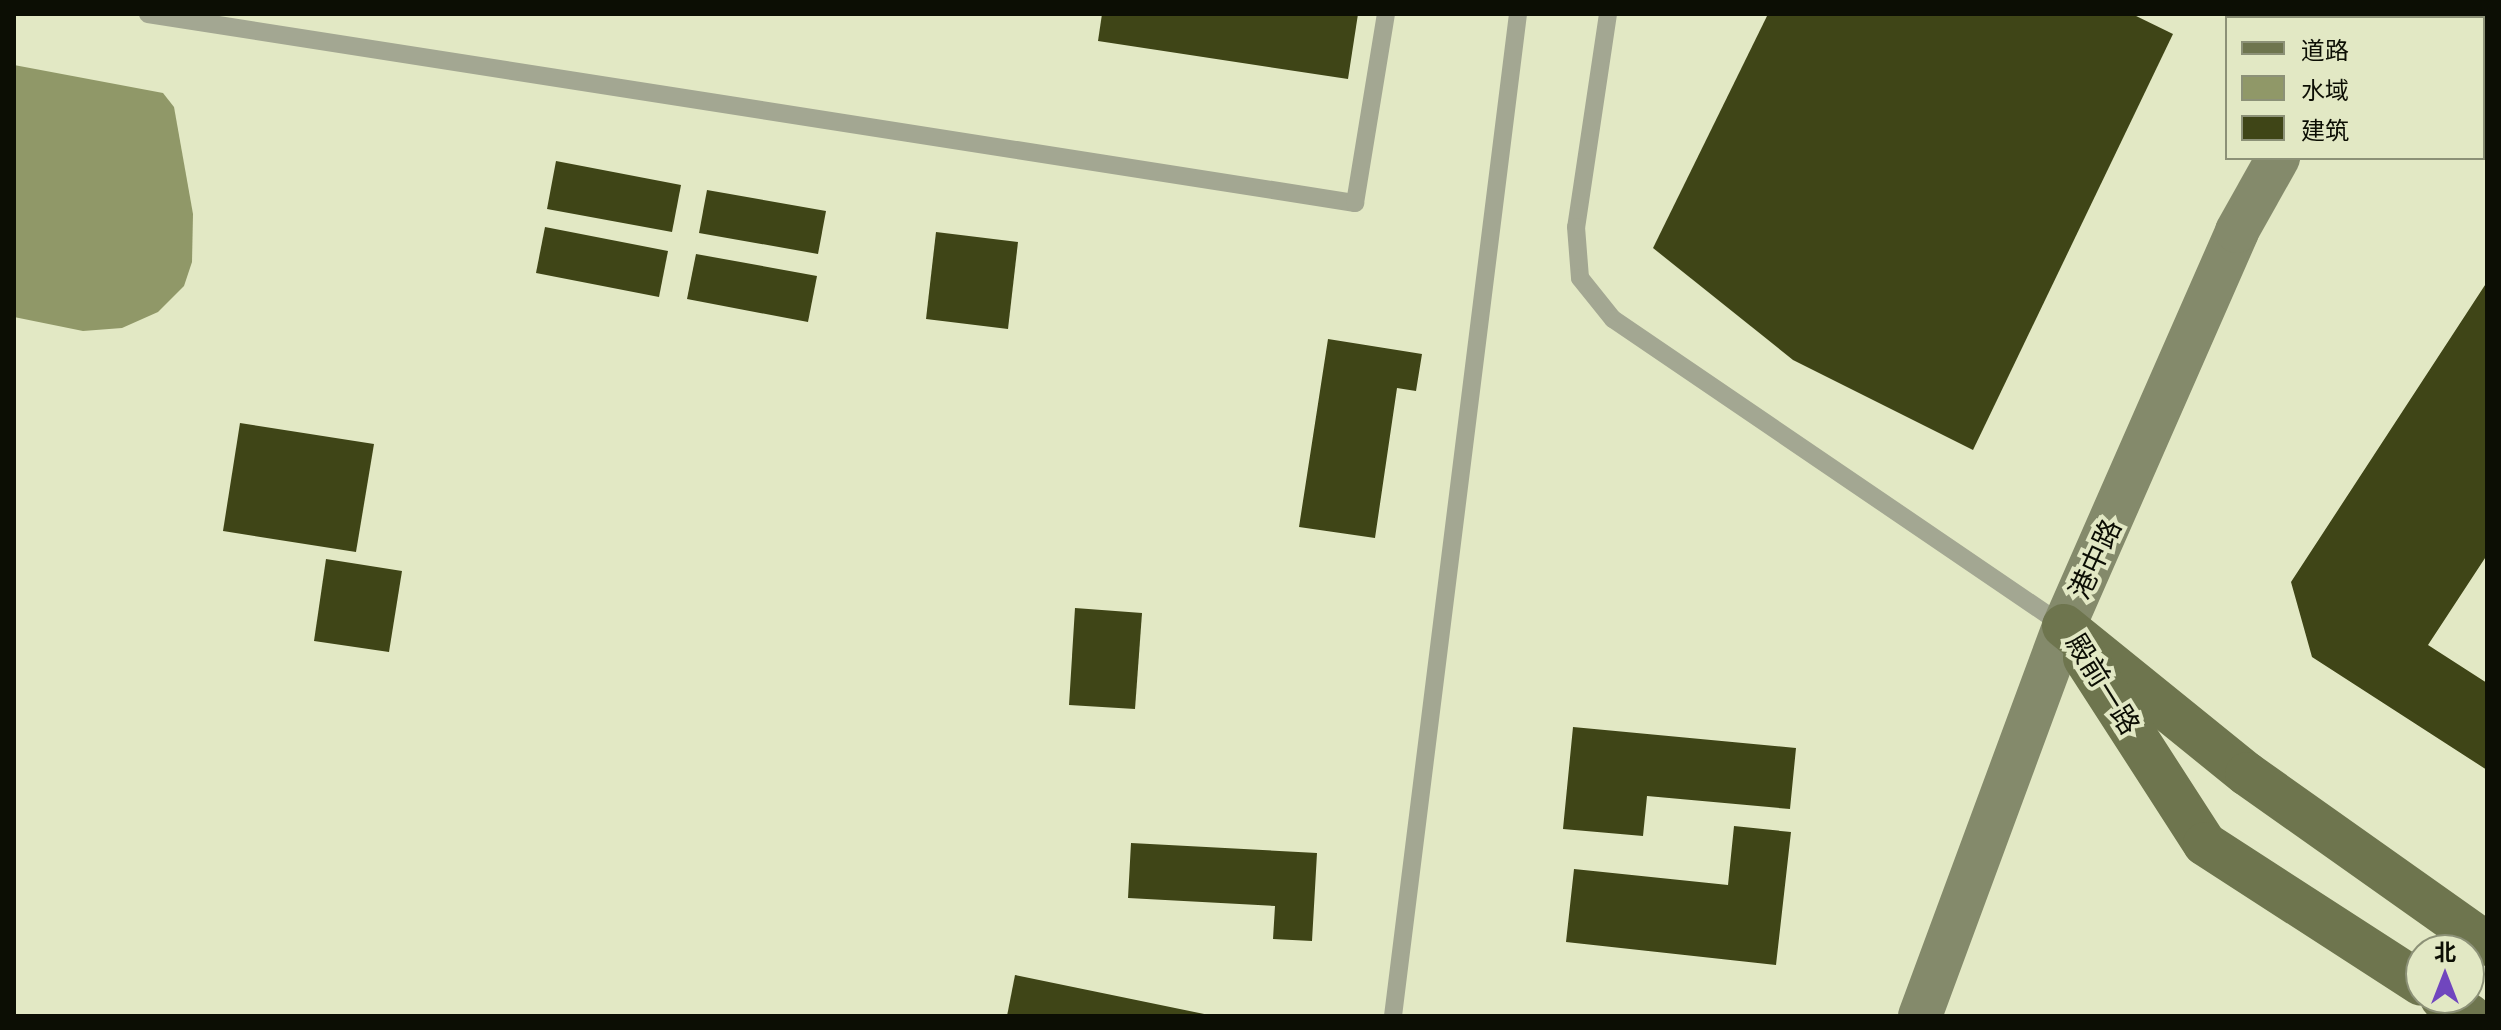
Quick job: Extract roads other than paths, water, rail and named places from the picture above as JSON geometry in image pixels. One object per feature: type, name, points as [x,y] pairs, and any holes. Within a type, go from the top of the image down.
[{"type":"main road","name":"殿前一路","points":[[2064,626],[2247,774],[2487,944]]},
{"type":"main road","name":"殿前一路","points":[[2064,626],[2205,844],[2405,974]]},
{"type":"street","name":"港中路","points":[[1920,1016],[2064,626],[2237,231],[2277,160]]},
{"type":"lane","points":[[148,14],[1355,203],[1386,14]]},
{"type":"lane","points":[[1393,1016],[1518,14]]},
{"type":"lane","points":[[1608,14],[1576,227],[1580,278],[1613,319],[2064,626]]},
{"type":"water","points":[[14,65],[163,93],[174,107],[193,214],[192,262],[184,286],[158,312],[122,328],[83,331],[14,317]]}]
